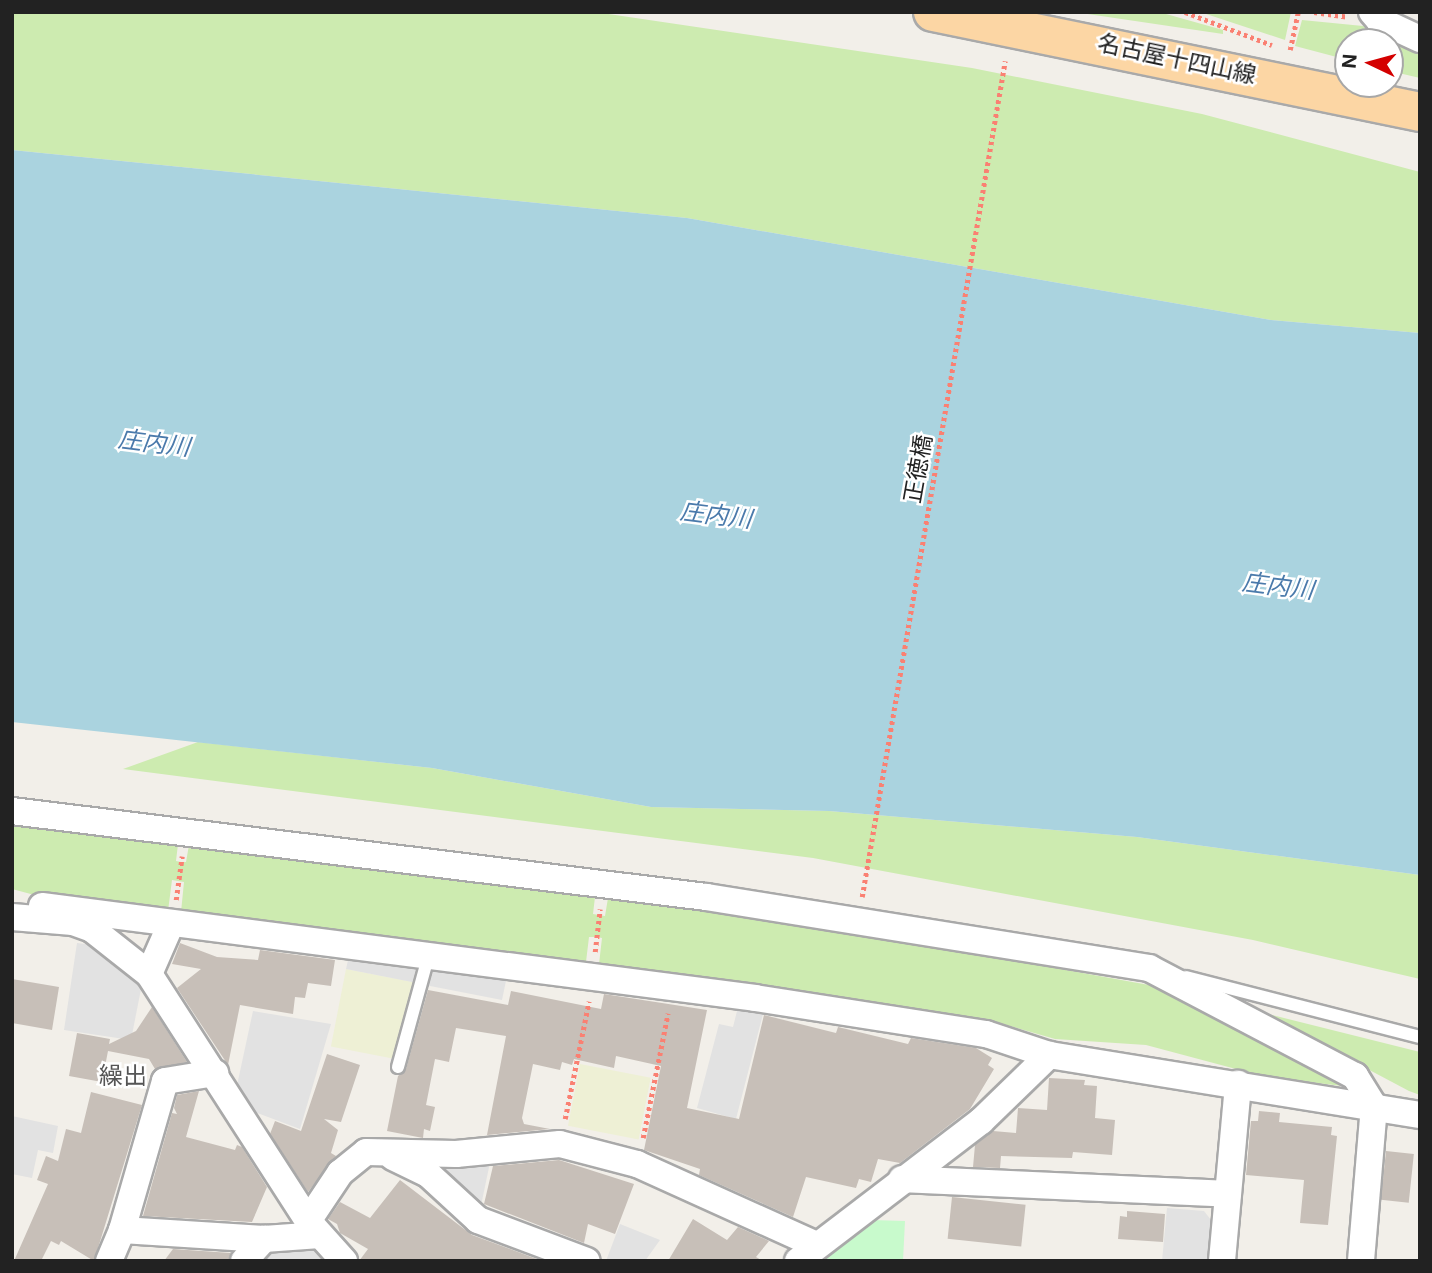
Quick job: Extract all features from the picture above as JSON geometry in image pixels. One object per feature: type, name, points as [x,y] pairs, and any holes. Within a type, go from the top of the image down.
[{"type":"main road","name":"名古屋十四山線","points":[[933,12],[1012,26],[1420,112]]},
{"type":"street","points":[[1372,12],[1379,20],[1420,39]]},
{"type":"street","points":[[12,811],[859,919],[1149,968],[1355,1076],[1374,1106],[1361,1261]]},
{"type":"street","points":[[12,898],[42,906],[673,988],[986,1034],[1049,1055],[1420,1115]]},
{"type":"street","points":[[42,906],[92,929],[149,974],[314,1228],[344,1261]]},
{"type":"street","points":[[12,917],[73,922]]},
{"type":"street","points":[[149,974],[171,924]]},
{"type":"street","points":[[314,1228],[340,1173],[366,1152],[456,1154],[561,1144],[637,1164],[807,1253],[981,1121],[1049,1055]]},
{"type":"street","points":[[109,1261],[122,1230],[164,1081],[215,1073]]},
{"type":"street","points":[[1222,1261],[1238,1084]]},
{"type":"street","points":[[378,1152],[407,1161],[428,1174],[478,1220],[587,1261]]},
{"type":"street","points":[[902,1180],[1227,1194]]},
{"type":"street","points":[[122,1230],[264,1239],[314,1228]]},
{"type":"street","points":[[244,1261],[264,1239]]},
{"type":"lane","points":[[398,1067],[428,957]]},
{"type":"lane","points":[[1149,968],[1420,1037]]},
{"type":"path","points":[[1185,12],[1272,45]]},
{"type":"path","points":[[1290,50],[1298,12]]},
{"type":"path","points":[[1314,12],[1348,17],[1354,12]]},
{"type":"path","name":"正徳橋","points":[[859,919],[1012,26]]},
{"type":"path","points":[[179,881],[181,862]]},
{"type":"path","points":[[596,937],[599,915]]},
{"type":"path","points":[[561,1144],[594,978]]},
{"type":"path","points":[[637,1164],[673,988]]},
{"type":"green space","points":[[12,12],[595,12],[972,68],[1202,114],[1420,172],[1420,333],[1271,320],[687,218],[12,150]]},
{"type":"green space","points":[[1074,12],[1159,12],[1223,30],[1223,34]]},
{"type":"green space","points":[[1200,12],[1291,12],[1285,40]]},
{"type":"green space","points":[[1302,20],[1368,28],[1334,28],[1334,56],[1295,46]]},
{"type":"green space","points":[[1404,43],[1420,50],[1420,78],[1404,74]]},
{"type":"green space","points":[[198,742],[432,768],[651,807],[829,811],[1137,837],[1420,875],[1420,979],[1253,940],[813,858],[123,769]]},
{"type":"green space","points":[[12,822],[178,844],[176,861],[181,862],[186,862],[189,845],[595,897],[593,914],[605,916],[608,898],[845,930],[1149,985],[1344,1080],[1343,1086],[1266,1077],[1146,1045],[1055,1039],[993,1021],[599,964],[602,938],[597,937],[589,937],[586,962],[181,912],[184,882],[172,880],[168,911],[42,897],[12,889]]},
{"type":"green space","points":[[346,969],[417,983],[402,1060],[331,1047]]},
{"type":"green space","points":[[1260,1012],[1420,1052],[1420,1095],[1409,1091]]},
{"type":"green space","points":[[580,1064],[651,1078],[639,1140],[568,1126]]},
{"type":"green space","points":[[871,1220],[905,1221],[903,1261],[820,1261]]},
{"type":"shaded area","points":[[77,943],[92,945],[143,979],[131,1040],[64,1030]]},
{"type":"shaded area","points":[[349,956],[422,965],[417,983],[346,969]]},
{"type":"shaded area","points":[[430,966],[507,976],[502,1000],[425,985]]},
{"type":"shaded area","points":[[738,1007],[764,1010],[736,1119],[697,1108],[719,1024],[733,1027]]},
{"type":"shaded area","points":[[253,1011],[331,1024],[300,1129],[247,1109],[236,1090]]},
{"type":"shaded area","points":[[12,1116],[58,1126],[53,1153],[38,1150],[32,1178],[12,1174]]},
{"type":"shaded area","points":[[492,1153],[479,1215],[413,1157]]},
{"type":"shaded area","points":[[1167,1208],[1204,1211],[1211,1220],[1208,1261],[1162,1261]]},
{"type":"shaded area","points":[[620,1224],[660,1240],[645,1261],[606,1261]]},
{"type":"shaded area","points":[[317,1244],[332,1261],[256,1261],[266,1250]]},
{"type":"water","name":"庄内川","points":[[12,150],[687,218],[1271,320],[1420,333],[1420,875],[1137,837],[829,811],[651,807],[432,768],[12,722]]},
{"type":"building","points":[[180,943],[217,957],[258,960],[260,950],[335,960],[331,986],[308,983],[305,998],[295,997],[293,1014],[240,1005],[228,1065],[177,988],[201,969],[172,964]]},
{"type":"building","points":[[12,979],[59,987],[52,1030],[12,1023]]},
{"type":"building","points":[[428,990],[508,1005],[511,991],[601,1009],[604,994],[707,1010],[687,1108],[739,1119],[764,1015],[836,1033],[838,1027],[908,1044],[911,1038],[976,1048],[992,1058],[988,1065],[994,1069],[970,1109],[900,1163],[878,1159],[871,1182],[859,1179],[856,1188],[806,1177],[793,1217],[699,1175],[700,1169],[644,1150],[661,1066],[616,1056],[614,1068],[574,1059],[572,1065],[562,1062],[560,1070],[533,1064],[522,1118],[524,1124],[550,1129],[487,1135],[506,1036],[456,1028],[449,1062],[435,1059],[426,1105],[435,1107],[430,1131],[424,1129],[423,1138],[387,1131],[398,1076],[406,1069]]},
{"type":"building","points":[[152,1007],[187,1062],[155,1069],[149,1059],[108,1051],[102,1082],[69,1076],[77,1033],[110,1039],[109,1044],[136,1031]]},
{"type":"building","points":[[327,1054],[360,1065],[341,1122],[324,1119],[338,1130],[331,1153],[336,1156],[308,1192],[270,1134],[275,1121],[301,1131]]},
{"type":"building","points":[[1049,1078],[1085,1080],[1084,1085],[1097,1086],[1095,1118],[1115,1120],[1112,1155],[1073,1152],[1072,1158],[1001,1156],[1000,1168],[973,1167],[975,1145],[993,1131],[1016,1133],[1018,1108],[1047,1110]]},
{"type":"building","points":[[199,1091],[186,1137],[235,1150],[237,1145],[242,1147],[267,1187],[252,1222],[143,1216],[172,1113],[177,1114],[174,1108],[177,1095]]},
{"type":"building","points":[[91,1092],[142,1105],[94,1261],[61,1241],[59,1245],[51,1241],[41,1261],[14,1261],[48,1184],[37,1180],[46,1156],[58,1161],[66,1129],[81,1133]]},
{"type":"building","points":[[1259,1111],[1280,1113],[1279,1122],[1332,1127],[1331,1135],[1337,1136],[1328,1225],[1300,1223],[1304,1180],[1246,1175],[1251,1121],[1258,1121]]},
{"type":"building","points":[[1386,1151],[1414,1154],[1409,1203],[1381,1200]]},
{"type":"building","points":[[559,1160],[634,1184],[615,1234],[588,1224],[584,1243],[484,1204],[493,1166]]},
{"type":"building","points":[[400,1180],[472,1235],[542,1261],[359,1261],[368,1249],[340,1233],[337,1224],[328,1219],[340,1202],[370,1218]]},
{"type":"building","points":[[952,1197],[1026,1205],[1021,1247],[948,1239]]},
{"type":"building","points":[[1127,1211],[1165,1214],[1163,1242],[1118,1239],[1120,1216],[1127,1217]]},
{"type":"building","points":[[693,1219],[727,1240],[738,1227],[769,1241],[756,1257],[763,1261],[668,1261]]},
{"type":"building","points":[[173,1249],[231,1253],[229,1261],[164,1261]]},
{"type":"district","name":"繰出","points":[[123,1076]]}]
